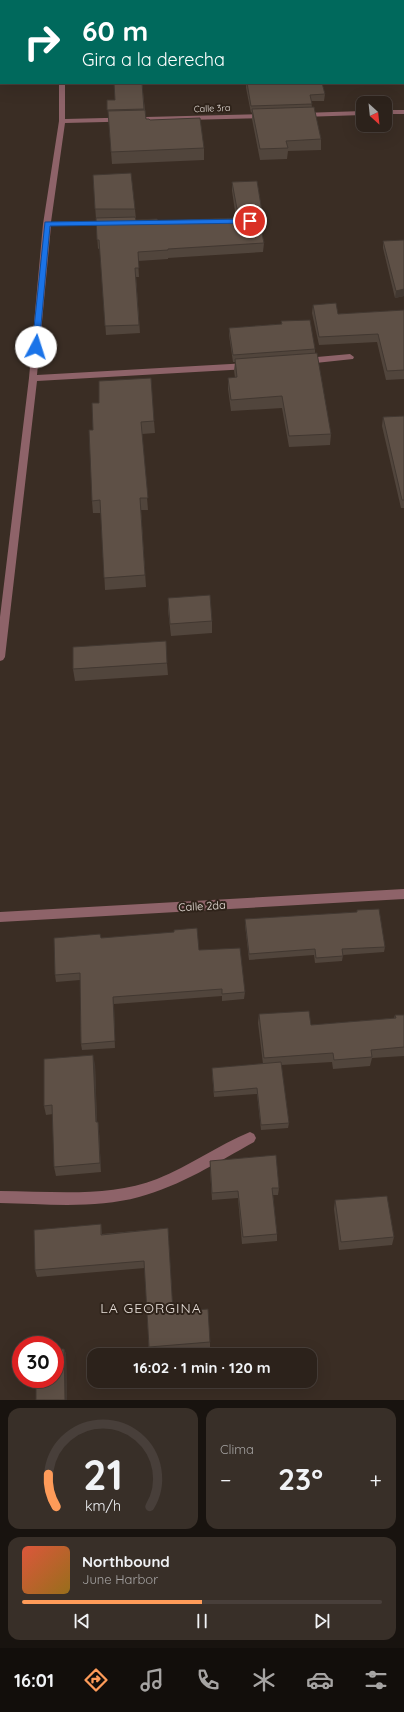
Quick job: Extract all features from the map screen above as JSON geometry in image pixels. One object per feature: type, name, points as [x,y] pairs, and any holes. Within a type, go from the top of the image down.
[{"type":"street","points":[[0,657],[33,378],[47,224],[62,121],[62,84]]},
{"type":"street","points":[[392,112],[404,112]]},
{"type":"street","points":[[292,115],[356,113]]},
{"type":"street","name":"Calle 3ra","points":[[62,121],[276,115]]},
{"type":"street","points":[[47,224],[117,223]]},
{"type":"street","points":[[298,362],[350,357]]},
{"type":"street","points":[[33,378],[253,365]]},
{"type":"street","name":"Calle 2da","points":[[0,917],[404,894]]},
{"type":"street","points":[[0,1197],[88,1197],[126,1194],[162,1183],[250,1138]]},
{"type":"building","points":[[114,84],[142,84],[144,109],[107,110],[107,100],[115,100]]},
{"type":"building","points":[[247,84],[322,84],[325,94],[310,95],[312,104],[251,106]]},
{"type":"building","points":[[314,107],[321,139],[286,141],[288,148],[260,149],[252,109]]},
{"type":"building","points":[[145,110],[146,119],[150,120],[200,118],[204,148],[111,152],[108,111]]},
{"type":"building","points":[[131,173],[135,209],[95,209],[93,175]]},
{"type":"building","points":[[257,181],[264,224],[260,224],[264,243],[138,252],[139,268],[135,268],[139,325],[105,326],[96,218],[135,217],[136,220],[157,219],[158,221],[238,218],[238,216],[250,216],[256,212],[250,209],[237,209],[232,182]]},
{"type":"building","points":[[404,240],[404,289],[396,291],[383,241]]},
{"type":"building","points":[[336,303],[338,314],[404,310],[404,370],[387,371],[378,334],[319,337],[313,305]]},
{"type":"building","points":[[310,320],[315,349],[233,355],[229,328],[282,324],[281,321]]},
{"type":"building","points":[[317,353],[331,434],[289,436],[282,396],[231,400],[228,378],[237,377],[235,359]]},
{"type":"building","points":[[151,378],[154,421],[141,422],[148,498],[140,498],[145,575],[104,578],[100,500],[92,501],[89,430],[93,430],[92,403],[99,403],[99,381]]},
{"type":"building","points":[[404,416],[404,500],[402,500],[383,417]]},
{"type":"building","points":[[210,595],[212,621],[170,624],[168,598]]},
{"type":"building","points":[[166,641],[167,663],[73,669],[73,647]]},
{"type":"building","points":[[379,909],[385,947],[342,949],[343,956],[316,958],[315,949],[249,954],[245,919],[357,912],[357,910]]},
{"type":"building","points":[[197,928],[199,950],[240,948],[245,992],[222,994],[222,989],[113,997],[115,1041],[81,1044],[80,973],[55,975],[54,938],[100,934],[101,938],[174,932],[174,930]]},
{"type":"building","points":[[309,1011],[311,1025],[396,1018],[395,1015],[404,1015],[404,1047],[371,1050],[372,1057],[334,1060],[333,1053],[264,1058],[259,1014]]},
{"type":"building","points":[[93,1055],[96,1122],[98,1122],[100,1163],[54,1167],[52,1105],[44,1106],[44,1059]]},
{"type":"building","points":[[281,1062],[289,1123],[261,1125],[257,1088],[214,1092],[212,1068]]},
{"type":"building","points":[[276,1155],[279,1188],[272,1188],[277,1234],[243,1237],[238,1191],[212,1193],[210,1161]]},
{"type":"building","points":[[387,1196],[394,1237],[341,1242],[335,1200]]},
{"type":"building","points":[[101,1224],[101,1235],[168,1228],[173,1312],[208,1309],[210,1342],[149,1347],[144,1261],[35,1270],[34,1230]]},
{"type":"building","points":[[64,1349],[65,1400],[36,1400],[36,1388],[64,1388]]},
{"type":"district","name":"LA GEORGINA","points":[[151,1308]]},
{"type":"route","points":[[36,347],[47,224],[250,221]]}]
